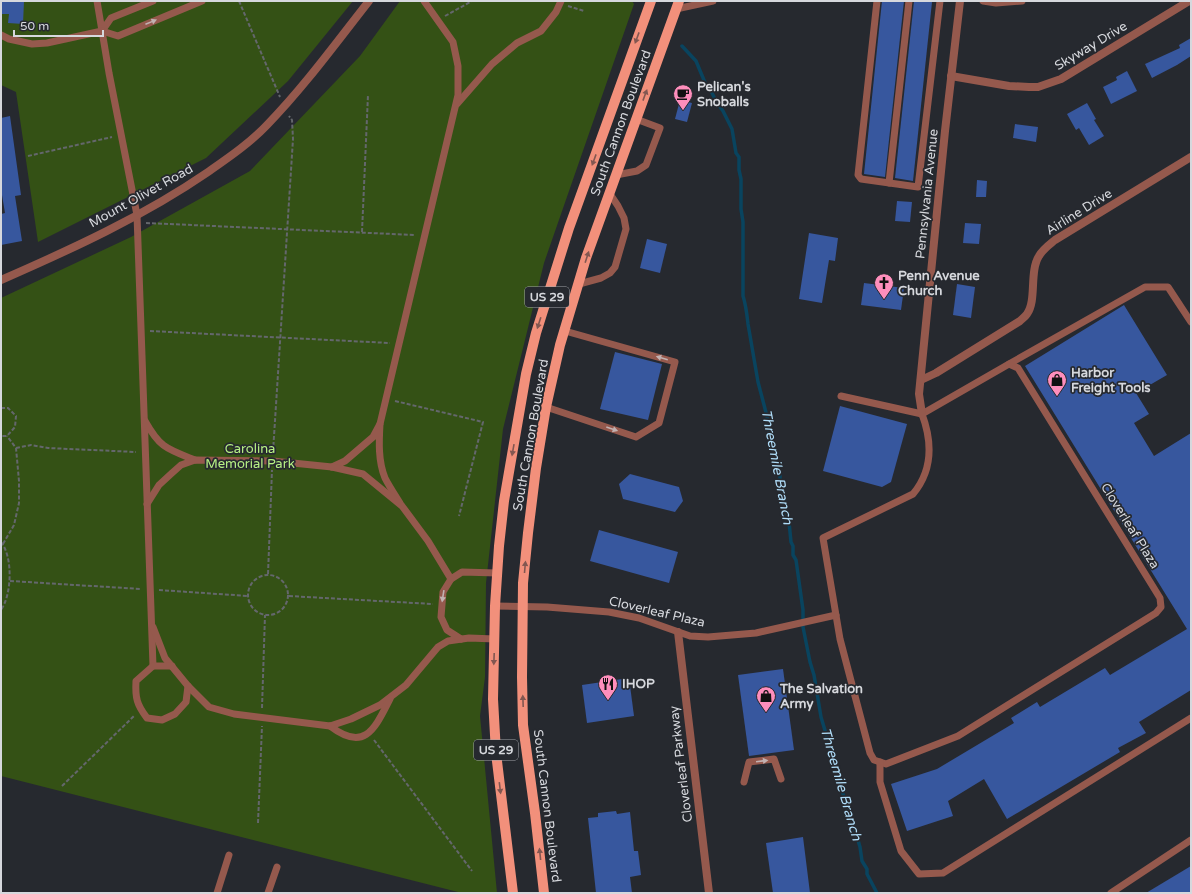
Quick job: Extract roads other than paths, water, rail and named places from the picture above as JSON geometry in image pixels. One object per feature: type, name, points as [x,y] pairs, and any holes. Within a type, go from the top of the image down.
[{"type":"main road","name":"South Cannon Boulevard","points":[[513,893],[494,728],[493,700],[495,606],[504,501],[526,374],[536,333],[569,228],[651,1]]},
{"type":"main road","name":"South Cannon Boulevard","points":[[544,893],[536,813],[523,725],[522,677],[523,583],[528,528],[536,468],[546,407],[565,331],[586,258],[678,5]]},
{"type":"street","name":"Mount Olivet Road","points":[[1,280],[138,219],[228,158],[266,126],[284,106],[306,81],[369,1]]},
{"type":"street","name":"Pennsylvania Avenue","points":[[922,414],[919,394],[960,1]]},
{"type":"street","name":"Skyway Drive","points":[[951,76],[1009,86],[1038,87],[1061,79],[1186,2]]},
{"type":"street","name":"Airline Drive","points":[[921,380],[936,373],[1020,321],[1027,314],[1030,305],[1034,270],[1038,256],[1045,248],[1055,240],[1191,158]]},
{"type":"street","name":"Cloverleaf Parkway","points":[[678,632],[709,893]]},
{"type":"lane","points":[[97,1],[109,73],[138,219],[153,666]]},
{"type":"lane","points":[[102,31],[111,18],[153,1]]},
{"type":"lane","points":[[424,1],[453,42],[458,66],[458,95],[380,424],[379,442],[381,462],[385,478],[402,506],[428,541],[451,579]]},
{"type":"lane","points":[[455,106],[492,64],[517,43],[541,31],[556,12],[561,1]]},
{"type":"lane","points":[[678,5],[713,1]]},
{"type":"lane","points":[[877,1],[858,175],[861,179],[918,187],[940,1]]},
{"type":"lane","points":[[889,183],[909,1]]},
{"type":"lane","points":[[983,1],[996,3],[1022,1]]},
{"type":"lane","points":[[1,35],[9,39],[32,44],[47,43],[102,31],[118,36],[197,2]]},
{"type":"lane","points":[[616,175],[637,171],[646,165],[660,128],[636,119]]},
{"type":"lane","points":[[579,284],[601,278],[610,273],[614,267],[626,229],[624,218],[610,194]]},
{"type":"lane","points":[[841,396],[922,414],[1144,287],[1168,286],[1191,322]]},
{"type":"lane","points":[[546,407],[636,437],[659,423],[675,362],[565,331]]},
{"type":"lane","name":"Cloverleaf Plaza","points":[[880,762],[886,764],[958,736],[1156,613],[1161,607],[1160,598],[1018,368],[1009,364]]},
{"type":"lane","points":[[922,414],[929,443],[927,468],[917,490],[913,494],[823,538],[840,639],[870,753],[874,760],[880,762],[880,782],[901,851],[919,874],[942,873],[1191,718]]},
{"type":"lane","points":[[145,419],[160,444],[176,453],[195,460]]},
{"type":"lane","points":[[332,467],[344,460],[373,436],[380,424]]},
{"type":"lane","points":[[147,504],[159,485],[172,473],[181,465],[195,460],[273,460],[332,467],[363,474],[402,506]]},
{"type":"lane","points":[[461,639],[448,630],[441,616],[443,592],[451,579],[462,572],[497,573]]},
{"type":"lane","name":"Cloverleaf Plaza","points":[[495,606],[547,607],[608,612],[639,618],[690,636],[708,637],[756,633],[836,615]]},
{"type":"lane","points":[[151,621],[165,658],[188,686],[209,707],[234,714],[330,726],[352,719],[380,705],[406,685],[438,648],[448,640],[495,639]]},
{"type":"lane","points":[[172,666],[153,666],[136,681],[135,696],[140,709],[147,718],[162,720],[175,714],[186,702],[188,686]]},
{"type":"lane","points":[[330,726],[341,735],[355,737],[369,734],[376,725],[393,695]]},
{"type":"lane","points":[[744,782],[749,762],[774,759],[781,779]]},
{"type":"lane","points":[[1111,893],[1191,840]]},
{"type":"lane","points":[[217,893],[229,855]]},
{"type":"lane","points":[[268,893],[278,867]]},
{"type":"waterway","name":"Threemile Branch","points":[[682,46],[696,61],[706,85],[723,111],[732,129],[736,153],[739,157],[743,222],[743,296],[746,306],[758,382],[769,424],[769,433],[780,474],[780,482],[785,498],[785,506],[793,546],[793,555],[796,560],[803,610],[803,627],[814,675],[821,717],[832,754],[836,775],[849,810],[860,847],[862,861],[877,893]]},
{"type":"place","name":"Pelican's Snoballs","points":[[683,111]]},
{"type":"place","name":"Penn Avenue Church","points":[[884,300]]},
{"type":"place","name":"Harbor Freight Tools","points":[[1057,397]]},
{"type":"place","name":"IHOP","points":[[608,701]]},
{"type":"place","name":"The Salvation Army","points":[[766,713]]},
{"type":"park label","name":"Carolina Memorial Park","points":[[250,456]]}]
